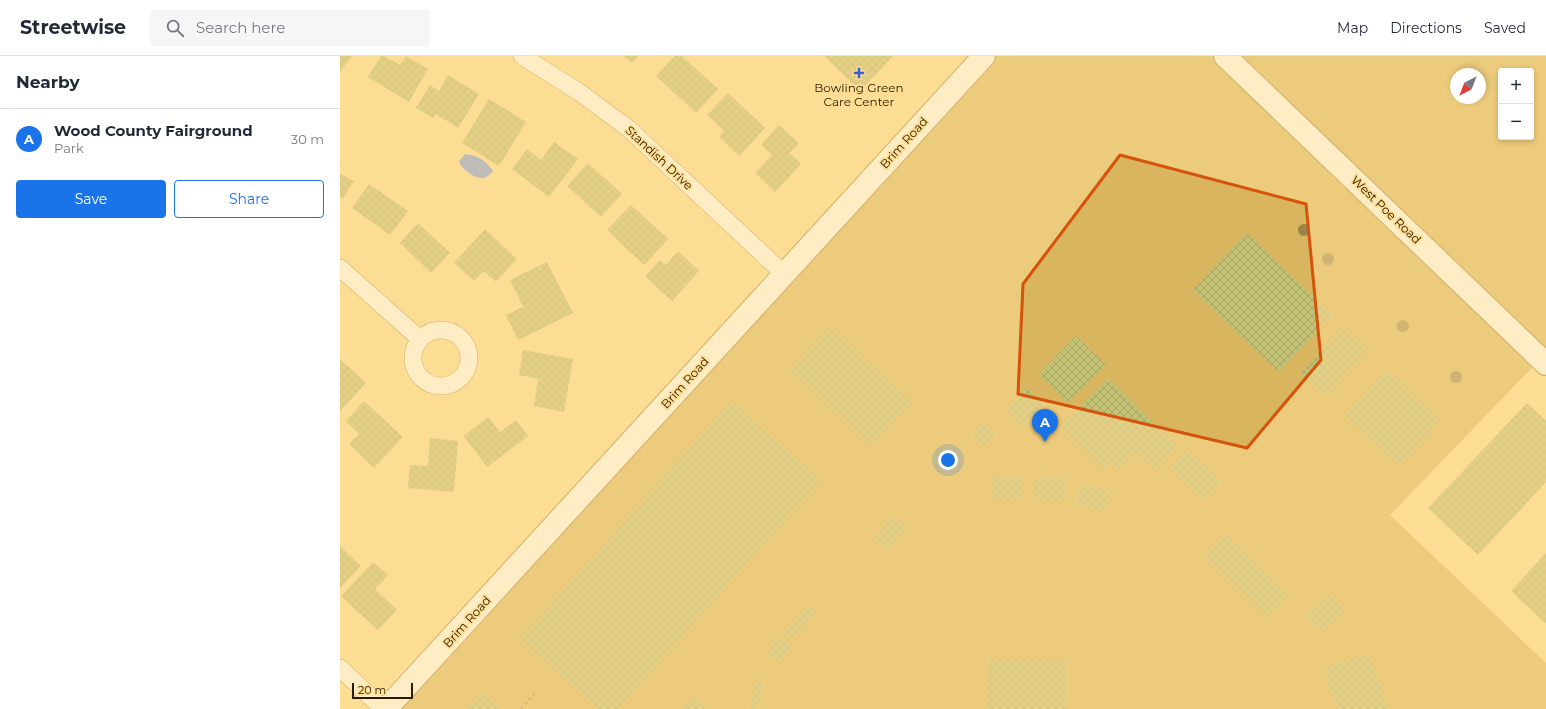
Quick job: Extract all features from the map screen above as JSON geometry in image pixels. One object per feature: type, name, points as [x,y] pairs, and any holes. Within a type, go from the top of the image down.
[{"type":"street","name":"Standish Drive","points":[[522,56],[579,92],[628,128],[784,274]]},
{"type":"street","name":"Brim Road","points":[[386,709],[984,56]]},
{"type":"street","name":"West Poe Road","points":[[1225,56],[1546,364]]},
{"type":"street","points":[[340,268],[353,277],[420,339]]},
{"type":"street","points":[[340,668],[383,709]]},
{"type":"path","points":[[521,709],[537,690]]},
{"type":"highlighted area","points":[[1120,155],[1306,204],[1321,360],[1247,448],[1018,394],[1023,284]]},
{"type":"shaded area","points":[[984,56],[1546,56],[1546,353],[1390,515],[1546,663],[1546,709],[386,709]]},
{"type":"water","points":[[465,154],[481,159],[493,171],[484,178],[479,178],[472,175],[462,167],[459,161]]},
{"type":"building","points":[[340,56],[352,56],[340,72]]},
{"type":"building","points":[[381,56],[384,56],[400,65],[406,56],[428,69],[409,102],[368,77]]},
{"type":"building","points":[[623,56],[638,56],[632,63]]},
{"type":"building","points":[[675,56],[682,56],[718,89],[696,113],[656,76]]},
{"type":"building","name":"Bowling Green Care Center","points":[[824,56],[893,56],[860,91]]},
{"type":"building","points":[[448,75],[479,94],[458,128],[436,114],[433,118],[416,108],[430,85],[439,91]]},
{"type":"building","points":[[728,93],[765,128],[739,156],[719,137],[724,131],[707,115]]},
{"type":"building","points":[[489,99],[526,122],[499,166],[462,143]]},
{"type":"building","points":[[779,125],[799,143],[789,153],[801,164],[775,192],[755,173],[772,155],[761,145]]},
{"type":"building","points":[[554,142],[578,159],[549,197],[512,169],[527,149],[541,160]]},
{"type":"building","points":[[588,163],[622,194],[601,217],[567,186]]},
{"type":"building","points":[[340,174],[354,181],[343,199],[340,197]]},
{"type":"building","points":[[369,184],[408,211],[390,235],[352,208]]},
{"type":"building","points":[[631,205],[668,239],[644,265],[607,230]]},
{"type":"building","points":[[418,223],[450,253],[431,273],[400,243]]},
{"type":"building","points":[[485,229],[517,259],[496,282],[484,271],[474,281],[454,263]]},
{"type":"building","points":[[1247,233],[1333,315],[1279,372],[1192,290]]},
{"type":"building","points":[[678,251],[699,271],[672,301],[645,276],[660,260],[666,265]]},
{"type":"building","points":[[547,262],[573,313],[518,340],[506,315],[523,307],[510,280]]},
{"type":"building","points":[[829,327],[912,402],[872,445],[790,370]]},
{"type":"building","points":[[1343,328],[1367,350],[1325,395],[1301,373]]},
{"type":"building","points":[[1076,336],[1106,365],[1068,403],[1039,374]]},
{"type":"building","points":[[523,350],[573,359],[564,412],[534,406],[538,379],[519,375]]},
{"type":"building","points":[[340,359],[366,383],[340,411]]},
{"type":"building","points":[[1387,370],[1440,420],[1399,465],[1345,415]]},
{"type":"building","points":[[1108,378],[1177,446],[1154,470],[1136,452],[1119,470],[1110,462],[1104,469],[1061,427]]},
{"type":"building","points":[[1027,388],[1045,405],[1024,427],[1006,410]]},
{"type":"building","points":[[364,401],[403,437],[374,468],[349,444],[359,434],[346,421]]},
{"type":"building","points":[[731,401],[821,480],[618,709],[598,709],[520,639]]},
{"type":"building","points":[[1527,403],[1546,421],[1546,482],[1478,555],[1428,508]]},
{"type":"building","points":[[488,417],[500,432],[516,420],[528,436],[487,467],[464,436]]},
{"type":"building","points":[[983,423],[996,435],[985,447],[972,435]]},
{"type":"building","points":[[430,438],[458,441],[454,492],[408,488],[410,465],[428,466]]},
{"type":"building","points":[[1187,449],[1221,482],[1203,501],[1169,467]]},
{"type":"building","points":[[993,477],[1022,477],[1022,500],[993,500]]},
{"type":"building","points":[[1035,477],[1066,478],[1066,500],[1035,500]]},
{"type":"building","points":[[1081,483],[1110,491],[1104,512],[1076,503]]},
{"type":"building","points":[[893,516],[906,528],[886,549],[874,538]]},
{"type":"building","points":[[1226,534],[1288,595],[1267,616],[1205,556]]},
{"type":"building","points":[[340,546],[361,566],[340,588]]},
{"type":"building","points":[[1546,553],[1546,624],[1511,591]]},
{"type":"building","points":[[373,562],[388,575],[375,589],[397,610],[378,630],[341,596]]},
{"type":"building","points":[[1329,594],[1344,610],[1323,632],[1307,616]]},
{"type":"building","points":[[809,604],[817,611],[791,639],[784,633]]},
{"type":"building","points":[[777,636],[792,646],[781,663],[766,653]]},
{"type":"building","points":[[1369,653],[1388,709],[1337,709],[1323,668]]},
{"type":"building","points":[[989,659],[1067,661],[1066,709],[988,709]]},
{"type":"building","points":[[756,682],[764,684],[756,709],[754,709],[749,707]]},
{"type":"building","points":[[482,692],[501,709],[468,709]]},
{"type":"building","points":[[696,699],[705,709],[685,709]]},
{"type":"place","name":"Bowling Green Care Center","points":[[859,73]]},
{"type":"place","name":"Wood County Fairground","points":[[1045,442]]}]
